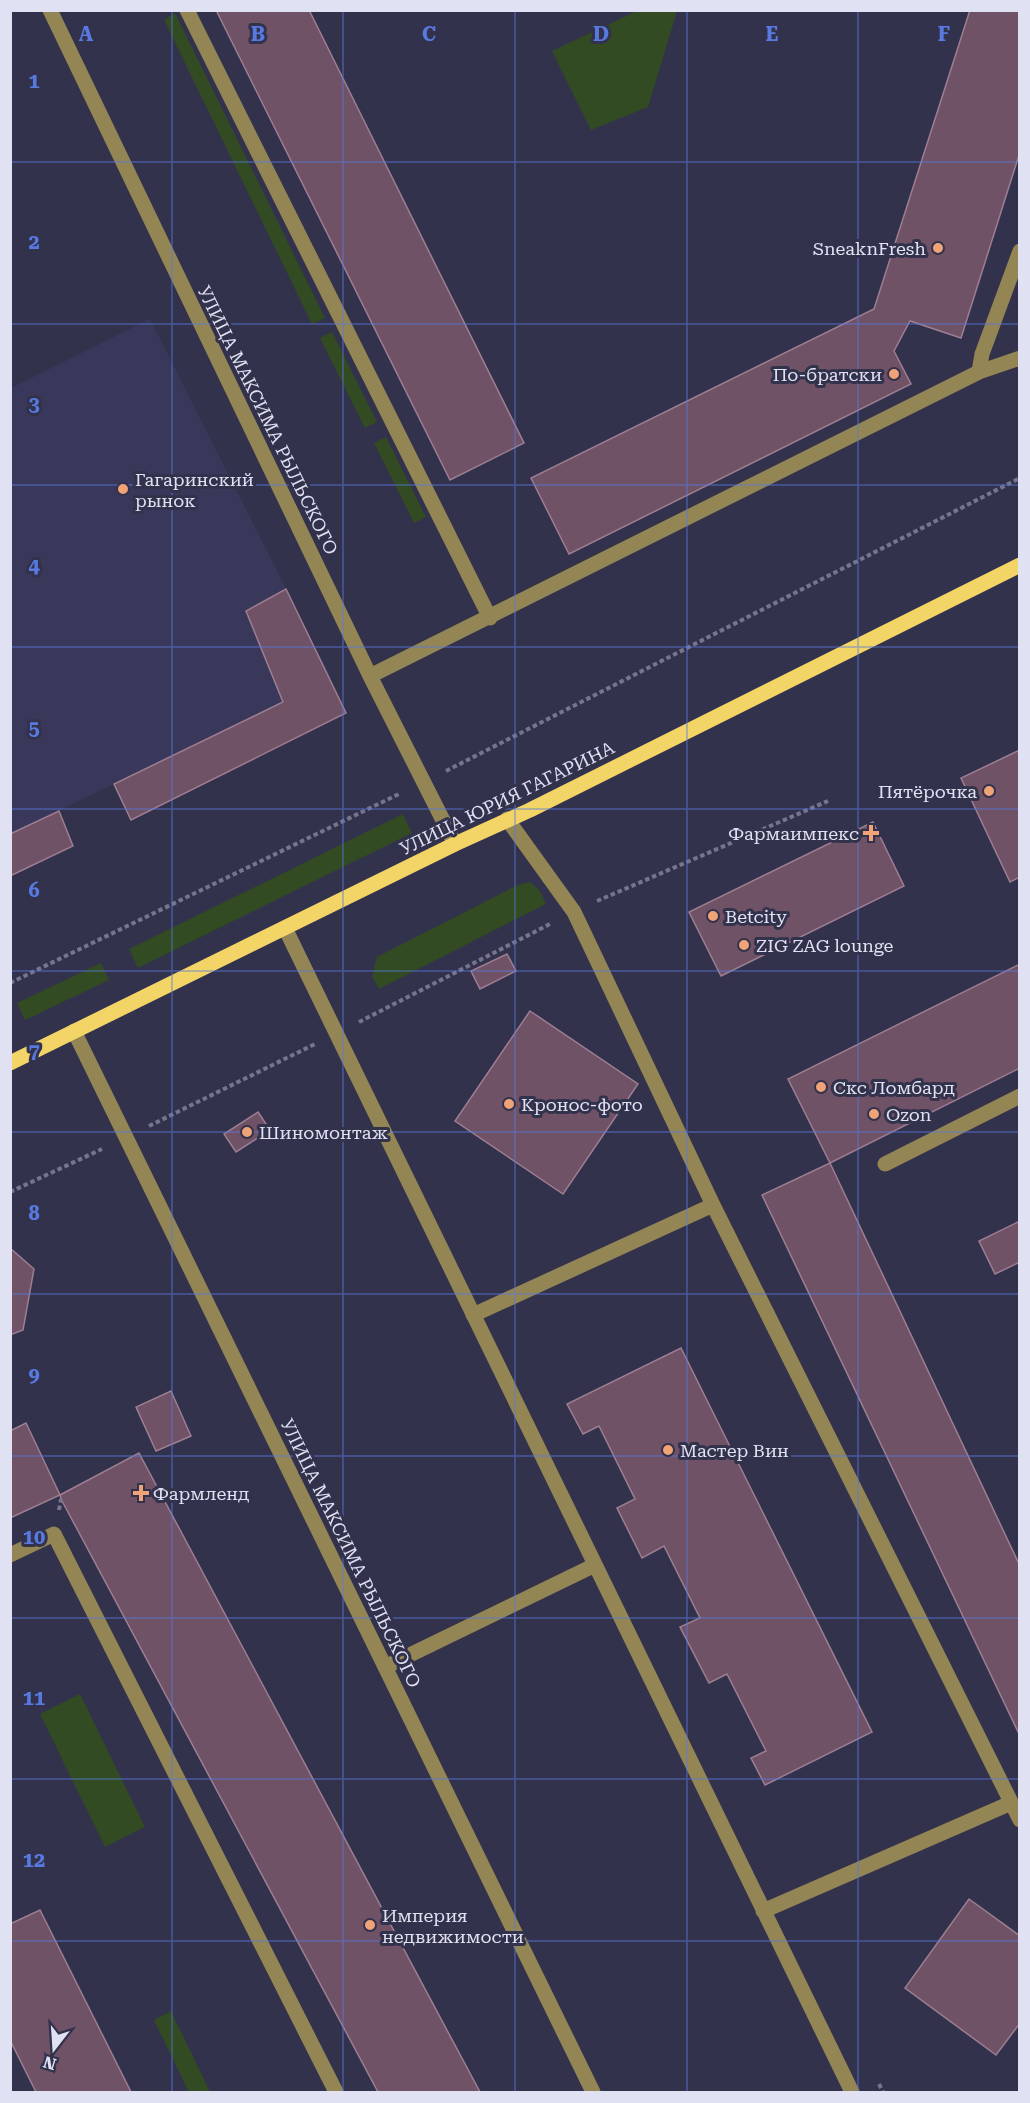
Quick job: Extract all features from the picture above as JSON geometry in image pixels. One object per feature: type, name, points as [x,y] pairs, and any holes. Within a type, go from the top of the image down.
[{"type":"main road","name":"УЛИЦА ЮРИЯ ГАГАРИНА","points":[[10,1063],[541,804],[1020,565]]},
{"type":"street","name":"УЛИЦА МАКСИМА РЫЛЬСКОГО","points":[[50,10],[370,676],[455,844]]},
{"type":"street","points":[[187,10],[490,618]]},
{"type":"street","points":[[979,372],[982,354],[1020,251]]},
{"type":"street","points":[[370,676],[979,372],[1020,358]]},
{"type":"street","points":[[507,819],[574,912],[713,1205],[1020,1820]]},
{"type":"street","points":[[285,928],[852,2092]]},
{"type":"street","name":"УЛИЦА МАКСИМА РЫЛЬСКОГО","points":[[74,1031],[594,2092]]},
{"type":"street","points":[[885,1164],[1020,1096]]},
{"type":"street","points":[[473,1315],[713,1205]]},
{"type":"street","points":[[10,1555],[54,1534],[336,2092]]},
{"type":"street","points":[[385,1667],[595,1565]]},
{"type":"street","points":[[763,1911],[1011,1803]]},
{"type":"path","points":[[10,983],[423,782],[1020,478]]},
{"type":"path","points":[[10,1192],[335,1034],[574,912],[828,801]]},
{"type":"shaded area","name":"Гагаринский рынок","points":[[150,319],[331,678],[11,834],[11,388]]},
{"type":"green space","points":[[637,11],[677,11],[648,107],[591,130],[552,51]]},
{"type":"green space","points":[[175,13],[325,318],[312,324],[164,20]]},
{"type":"green space","points":[[332,332],[377,422],[365,428],[320,338]]},
{"type":"green space","points":[[386,437],[426,517],[414,523],[374,443]]},
{"type":"green space","points":[[403,814],[412,833],[138,968],[129,949]]},
{"type":"green space","points":[[530,882],[540,891],[546,904],[379,989],[372,976],[377,957],[518,885]]},
{"type":"green space","points":[[101,963],[109,980],[25,1020],[17,1003]]},
{"type":"green space","points":[[80,1694],[145,1827],[105,1847],[40,1714]]},
{"type":"green space","points":[[171,2011],[210,2092],[189,2092],[154,2020]]},
{"type":"building","points":[[216,10],[309,10],[524,443],[450,480]]},
{"type":"building","points":[[970,10],[1020,10],[1020,152],[961,338],[910,321],[894,351],[911,384],[569,554],[531,478],[874,309]]},
{"type":"building","points":[[286,589],[346,713],[131,820],[114,784],[283,702],[246,611]]},
{"type":"building","points":[[1020,750],[1020,877],[1010,882],[961,778]]},
{"type":"building","points":[[59,811],[73,846],[10,876],[10,834]]},
{"type":"building","points":[[873,822],[904,886],[721,976],[689,912]]},
{"type":"building","points":[[507,954],[516,971],[480,989],[471,971]]},
{"type":"building","points":[[1020,964],[1020,1068],[830,1163],[788,1079]]},
{"type":"building","points":[[530,1011],[638,1084],[563,1194],[455,1121]]},
{"type":"building","name":"Шиномонтаж","points":[[258,1112],[270,1130],[236,1152],[224,1134]]},
{"type":"building","points":[[830,1163],[1020,1566],[1020,1736],[762,1195]]},
{"type":"building","points":[[1020,1221],[1020,1262],[995,1274],[979,1241]]},
{"type":"building","points":[[10,1248],[34,1269],[23,1330],[10,1335]]},
{"type":"building","points":[[681,1348],[872,1732],[765,1785],[751,1758],[766,1751],[727,1674],[709,1683],[680,1627],[700,1618],[664,1546],[642,1558],[617,1508],[635,1499],[599,1426],[583,1434],[567,1404]]},
{"type":"building","points":[[171,1391],[191,1436],[156,1451],[136,1407]]},
{"type":"building","points":[[26,1423],[60,1495],[10,1518],[10,1431]]},
{"type":"building","points":[[139,1453],[480,2092],[378,2092],[61,1499],[60,1495]]},
{"type":"building","points":[[969,1899],[1020,1936],[1020,2023],[996,2055],[905,1988]]},
{"type":"building","points":[[40,1910],[131,2092],[36,2092],[10,2040],[10,1924]]},
{"type":"place","name":"SneaknFresh","points":[[938,248]]},
{"type":"place","name":"По-братски","points":[[894,374]]},
{"type":"place","name":"Гагаринский рынок","points":[[123,489]]},
{"type":"place","name":"Пятёрочка","points":[[989,791]]},
{"type":"place","name":"Фармаимпекс","points":[[871,833]]},
{"type":"place","name":"Betcity","points":[[713,916]]},
{"type":"place","name":"ZIG ZAG lounge","points":[[744,945]]},
{"type":"place","name":"Скс Ломбард","points":[[821,1087]]},
{"type":"place","name":"Кронос-фото","points":[[509,1104]]},
{"type":"place","name":"Ozon","points":[[874,1114]]},
{"type":"place","name":"Шиномонтаж","points":[[247,1132]]},
{"type":"place","name":"Мастер Вин","points":[[668,1450]]},
{"type":"place","name":"Фармленд","points":[[141,1493]]},
{"type":"place","name":"Империя недвижимости","points":[[370,1925]]}]
